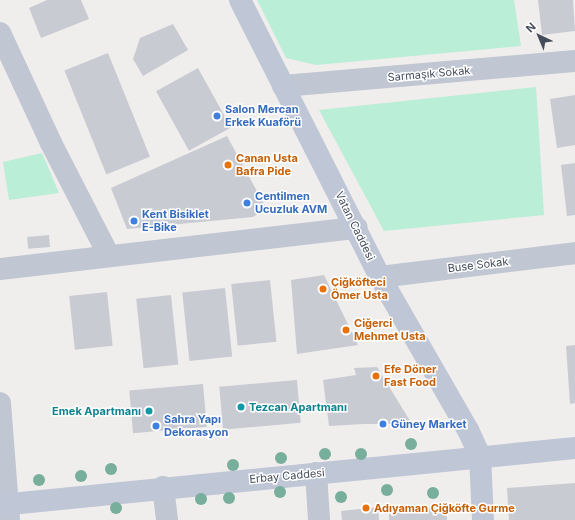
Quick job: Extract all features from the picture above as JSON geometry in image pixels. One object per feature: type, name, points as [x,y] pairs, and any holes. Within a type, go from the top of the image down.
[{"type":"street","name":"Vatan Caddesi","points":[[240,0],[357,228],[380,277],[468,430],[480,456],[482,520]]},
{"type":"street","points":[[0,33],[51,143],[109,256]]},
{"type":"street","name":"Sarmaşık Sokak","points":[[283,86],[575,61]]},
{"type":"street","points":[[0,269],[357,228]]},
{"type":"street","name":"Buse Sokak","points":[[380,277],[575,253]]},
{"type":"street","points":[[0,403],[5,510]]},
{"type":"street","name":"Erbay Caddesi","points":[[5,510],[163,487],[575,448]]},
{"type":"street","points":[[316,473],[320,520]]},
{"type":"street","points":[[163,487],[167,520]]},
{"type":"green space","points":[[257,0],[514,0],[521,46],[316,65],[286,58]]},
{"type":"green space","points":[[536,87],[544,215],[384,231],[319,110]]},
{"type":"green space","points":[[42,153],[59,193],[9,200],[3,162]]},
{"type":"building","points":[[47,0],[81,0],[89,19],[41,38],[29,8]]},
{"type":"building","points":[[538,0],[573,0],[575,31],[542,35]]},
{"type":"building","points":[[173,24],[188,50],[143,76],[133,59],[140,38]]},
{"type":"building","points":[[108,53],[150,157],[106,174],[64,71]]},
{"type":"building","points":[[198,68],[231,127],[189,151],[156,91]]},
{"type":"building","points":[[575,95],[575,145],[557,148],[550,99]]},
{"type":"building","points":[[227,136],[266,208],[253,217],[127,229],[111,188]]},
{"type":"building","points":[[575,163],[575,215],[567,216],[561,165]]},
{"type":"building","points":[[49,235],[50,247],[28,249],[27,237]]},
{"type":"building","points":[[324,275],[358,345],[297,354],[291,280]]},
{"type":"building","points":[[270,280],[276,342],[238,346],[231,284]]},
{"type":"building","points":[[225,288],[232,357],[189,361],[182,292]]},
{"type":"building","points":[[107,292],[113,346],[75,350],[69,296]]},
{"type":"building","points":[[171,295],[178,365],[144,368],[136,299]]},
{"type":"building","points":[[575,345],[575,403],[570,404],[566,346]]},
{"type":"building","points":[[377,367],[412,424],[329,426],[323,380],[356,375],[354,368]]},
{"type":"building","points":[[297,380],[301,423],[223,430],[219,387]]},
{"type":"building","points":[[203,384],[207,427],[133,433],[129,390]]},
{"type":"building","points":[[575,483],[575,520],[509,520],[507,488]]},
{"type":"building","points":[[446,506],[447,520],[389,520],[389,511]]},
{"type":"building","points":[[378,507],[379,520],[342,520],[341,511]]},
{"type":"place","name":"Salon Mercan Erkek Kuaförü","points":[[217,116]]},
{"type":"place","name":"Canan Usta Bafra Pide","points":[[228,165]]},
{"type":"place","name":"Centilmen Ucuzluk AVM","points":[[247,203]]},
{"type":"place","name":"Kent Bisiklet E-Bike","points":[[134,221]]},
{"type":"place","name":"Çiğköfteci Ömer Usta","points":[[323,289]]},
{"type":"place","name":"Ciğerci Mehmet Usta","points":[[346,330]]},
{"type":"place","name":"Efe Döner Fast Food","points":[[376,376]]},
{"type":"place","name":"Tezcan Apartmanı","points":[[241,407]]},
{"type":"place","name":"Emek Apartmanı","points":[[149,411]]},
{"type":"place","name":"Güney Market","points":[[383,424]]},
{"type":"place","name":"Sahra Yapı Dekorasyon","points":[[156,426]]},
{"type":"place","name":"Adıyaman Çiğköfte Gurme","points":[[366,508]]}]
